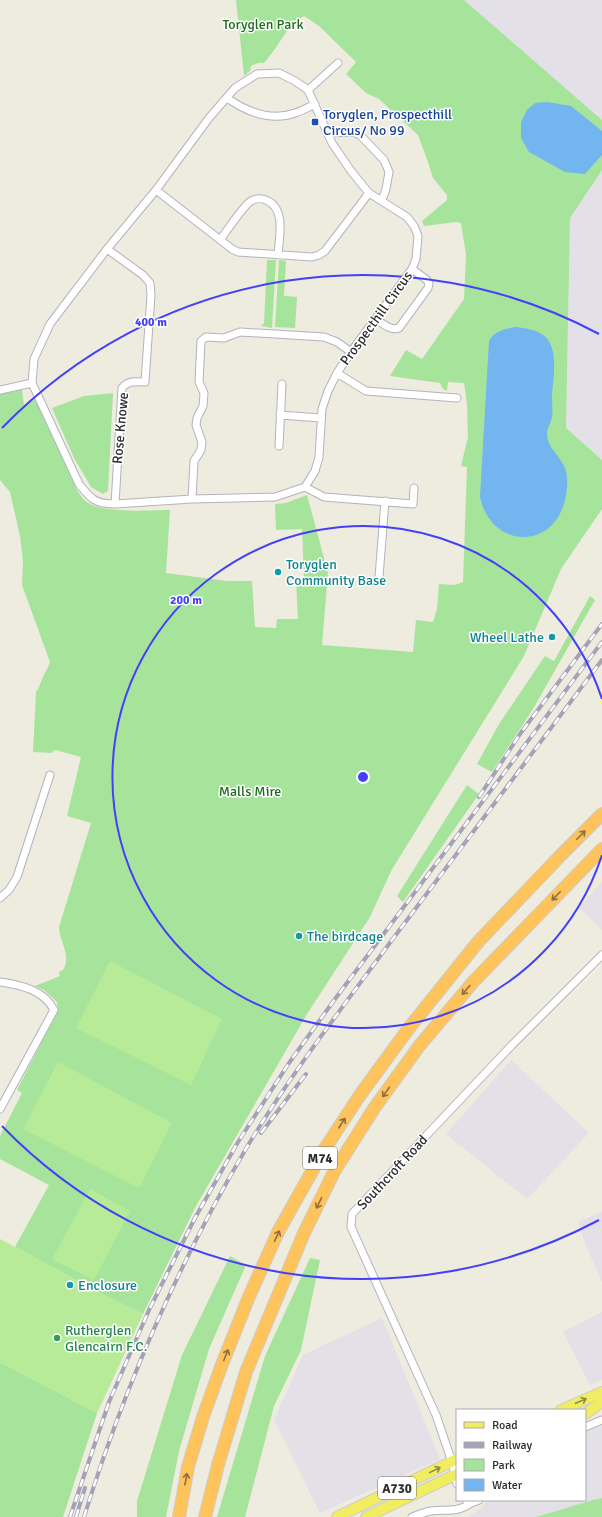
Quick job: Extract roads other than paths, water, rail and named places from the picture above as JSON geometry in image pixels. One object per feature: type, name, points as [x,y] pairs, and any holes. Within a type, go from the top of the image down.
[{"type":"highway","name":"M74","points":[[179,1517],[190,1460],[203,1417],[248,1299],[278,1232],[324,1150],[360,1095],[409,1028],[478,942],[602,814]]},
{"type":"highway","name":"M74","points":[[205,1517],[218,1465],[246,1372],[304,1233],[335,1170],[375,1107],[420,1044],[474,981],[602,848]]},
{"type":"main road","points":[[563,1409],[602,1392]]},
{"type":"main road","points":[[586,1413],[602,1402]]},
{"type":"main road","name":"A730","points":[[337,1517],[454,1460]]},
{"type":"main road","name":"A730","points":[[366,1517],[456,1478]]},
{"type":"street","points":[[338,63],[308,90],[279,73],[257,74],[235,88],[209,118],[156,190],[107,250],[50,324],[34,359],[32,383],[79,484],[89,497],[102,504],[192,499],[276,497],[305,487],[324,497],[413,504],[414,488]]},
{"type":"street","name":"Prospecthill Circus","points":[[305,487],[315,471],[318,457],[322,409],[328,391],[337,373],[351,352],[412,269],[416,259],[418,246],[418,236],[414,226],[407,217],[369,193],[351,171],[332,143],[308,90]]},
{"type":"street","points":[[227,98],[245,110],[267,116],[295,113],[315,104]]},
{"type":"street","points":[[328,133],[353,132],[360,135],[384,160],[389,172],[388,184],[382,200]]},
{"type":"street","points":[[156,190],[220,240],[238,252],[312,257],[325,251],[369,193]]},
{"type":"street","points":[[220,240],[250,202],[258,199],[266,199],[274,204],[278,211],[278,255]]},
{"type":"street","name":"Rose Knowe","points":[[107,250],[143,275],[150,283],[151,295],[144,382],[126,383],[122,388],[115,504]]},
{"type":"street","points":[[376,319],[391,329],[395,330],[399,328],[424,294],[429,284],[427,280],[412,269]]},
{"type":"street","points":[[192,499],[194,461],[201,450],[202,442],[196,425],[197,418],[204,406],[204,392],[199,382],[201,341],[206,337],[224,338],[240,332],[324,337],[337,342],[351,352]]},
{"type":"street","points":[[337,373],[366,391],[457,398]]},
{"type":"street","points":[[0,390],[32,383]]},
{"type":"street","points":[[279,446],[282,384]]},
{"type":"street","points":[[280,415],[321,418]]},
{"type":"street","points":[[379,577],[385,501]]},
{"type":"street","points":[[0,898],[17,877],[50,775]]},
{"type":"street","name":"Southcroft Road","points":[[456,1478],[454,1460],[436,1415],[352,1227],[352,1214],[512,1046],[602,955]]},
{"type":"street","points":[[0,982],[21,985],[41,995],[50,1002],[54,1010],[0,1109]]},
{"type":"street","points":[[586,1427],[602,1420]]},
{"type":"street","points":[[412,1517],[431,1511],[454,1510],[466,1507],[468,1502]]},
{"type":"water","points":[[547,102],[571,106],[602,131],[602,155],[585,174],[565,172],[529,152],[521,138],[521,122],[527,110],[535,103]]},
{"type":"water","points":[[515,327],[528,329],[541,334],[551,345],[554,359],[552,417],[547,431],[547,437],[550,446],[565,468],[567,481],[567,491],[564,504],[556,519],[546,530],[533,536],[520,537],[507,533],[495,526],[486,513],[480,497],[489,341],[497,333]]},
{"type":"railway","points":[[479,797],[520,734],[602,624]]},
{"type":"railway","points":[[70,1517],[109,1402],[149,1310],[195,1218],[238,1142],[289,1063],[335,999],[602,642]]},
{"type":"railway","points":[[84,1517],[117,1421],[155,1328],[198,1236],[247,1147],[281,1094],[335,1016],[602,660]]},
{"type":"railway","points":[[261,1133],[306,1074]]},
{"type":"railway","points":[[76,1517],[85,1488]]},
{"type":"place","name":"Toryglen, Prospecthill Circus/ No 99","points":[[315,122]]},
{"type":"place","name":"Toryglen Community Base","points":[[278,572]]},
{"type":"place","name":"Wheel Lathe","points":[[552,637]]},
{"type":"place","name":"The birdcage","points":[[299,936]]},
{"type":"place","name":"Enclosure","points":[[70,1285]]},
{"type":"place","name":"Rutherglen Glencairn F.C.","points":[[57,1338]]},
{"type":"park label","name":"Toryglen Park","points":[[263,24]]},
{"type":"park label","name":"Malls Mire","points":[[250,791]]}]
